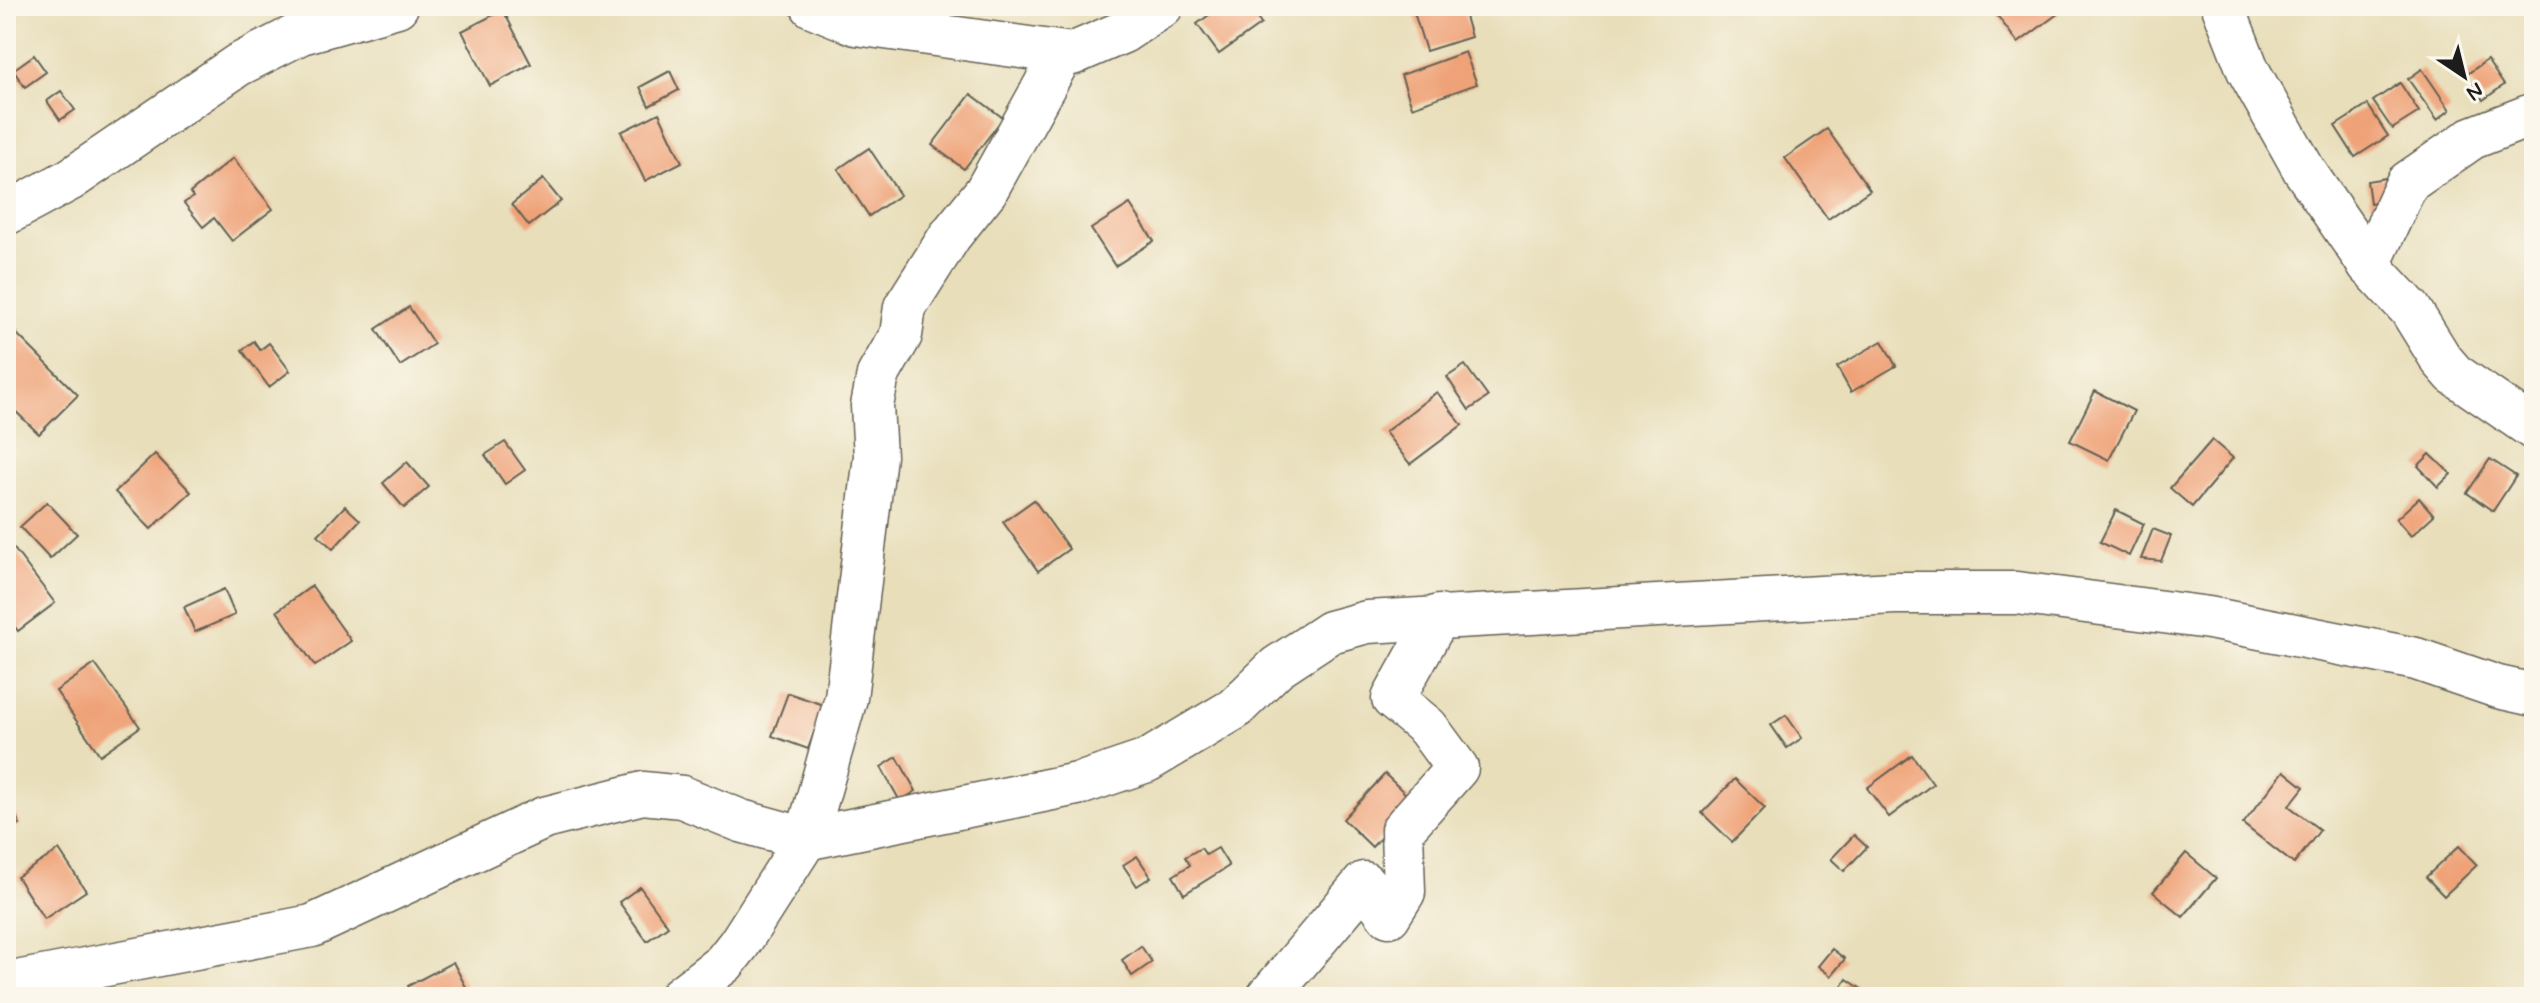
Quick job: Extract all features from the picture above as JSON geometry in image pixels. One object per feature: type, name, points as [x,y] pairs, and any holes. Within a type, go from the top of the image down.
[{"type":"street","points":[[6,214],[71,179],[238,65],[301,33],[397,6]]},
{"type":"street","points":[[812,6],[856,24],[1062,54],[1088,49],[1123,32],[1162,6]]},
{"type":"street","points":[[2223,6],[2248,70],[2304,170],[2369,265],[2410,309],[2454,374],[2534,429]]},
{"type":"street","points":[[680,997],[724,963],[806,839],[846,698],[875,456],[872,406],[878,375],[901,335],[905,307],[950,236],[986,191],[1062,54]]},
{"type":"street","points":[[2369,265],[2407,183],[2472,138],[2534,114]]},
{"type":"street","points":[[6,984],[312,926],[544,818],[643,793],[682,797],[741,821],[806,839],[1082,783],[1147,761],[1234,709],[1277,667],[1330,632],[1367,622],[1439,616],[1575,613],[1879,593],[2017,593],[2209,618],[2416,659],[2498,687],[2534,695]]},
{"type":"street","points":[[1268,997],[1364,883],[1389,916],[1404,892],[1402,830],[1457,768],[1427,727],[1393,699],[1439,616]]},
{"type":"building","points":[[1221,6],[1248,6],[1261,24],[1219,54],[1197,24]]},
{"type":"building","points":[[1412,6],[1462,6],[1471,37],[1426,51]]},
{"type":"building","points":[[1990,6],[2055,6],[2059,13],[2018,43]]},
{"type":"building","points":[[503,10],[531,64],[490,86],[462,31]]},
{"type":"building","points":[[1465,52],[1477,84],[1412,107],[1401,75]]},
{"type":"building","points":[[34,55],[46,72],[25,87],[13,70]]},
{"type":"building","points":[[2487,60],[2504,85],[2483,100],[2466,75]]},
{"type":"building","points":[[2422,69],[2450,110],[2437,120],[2408,79]]},
{"type":"building","points":[[670,71],[679,90],[649,106],[640,87]]},
{"type":"building","points":[[2400,83],[2419,112],[2392,129],[2373,101]]},
{"type":"building","points":[[61,91],[75,110],[60,120],[47,101]]},
{"type":"building","points":[[971,94],[1003,118],[964,169],[932,145]]},
{"type":"building","points":[[2368,105],[2388,136],[2355,157],[2335,126]]},
{"type":"building","points":[[659,113],[682,162],[645,181],[621,132]]},
{"type":"building","points":[[1827,129],[1870,190],[1828,219],[1785,158]]},
{"type":"building","points":[[869,148],[900,195],[869,216],[838,169]]},
{"type":"building","points":[[233,158],[273,209],[232,241],[214,218],[203,227],[184,203],[193,197],[190,193]]},
{"type":"building","points":[[2392,177],[2395,198],[2370,203],[2367,181]]},
{"type":"building","points":[[543,179],[561,201],[529,226],[512,204]]},
{"type":"building","points":[[1130,204],[1154,241],[1115,266],[1091,229]]},
{"type":"building","points":[[409,307],[434,344],[400,366],[376,329]]},
{"type":"building","points":[[15,332],[78,395],[39,434],[6,402],[6,341]]},
{"type":"building","points":[[254,341],[260,350],[269,343],[290,371],[269,387],[242,350]]},
{"type":"building","points":[[1882,341],[1896,366],[1851,392],[1837,367]]},
{"type":"building","points":[[1465,365],[1488,397],[1469,410],[1447,377]]},
{"type":"building","points":[[2095,391],[2134,411],[2109,460],[2070,441]]},
{"type":"building","points":[[1437,392],[1462,425],[1410,464],[1385,432]]},
{"type":"building","points":[[2212,440],[2233,458],[2192,507],[2170,488]]},
{"type":"building","points":[[505,442],[525,470],[505,484],[485,455]]},
{"type":"building","points":[[155,454],[191,492],[151,529],[115,492]]},
{"type":"building","points":[[2430,454],[2451,474],[2438,487],[2418,466]]},
{"type":"building","points":[[2490,459],[2516,476],[2493,511],[2467,493]]},
{"type":"building","points":[[407,462],[429,487],[404,508],[383,483]]},
{"type":"building","points":[[2419,498],[2434,515],[2411,536],[2396,519]]},
{"type":"building","points":[[1034,500],[1069,549],[1038,571],[1003,522]]},
{"type":"building","points":[[47,502],[77,534],[50,559],[20,527]]},
{"type":"building","points":[[345,506],[360,520],[333,549],[318,535]]},
{"type":"building","points":[[2116,510],[2144,524],[2129,556],[2100,542]]},
{"type":"building","points":[[2153,529],[2171,536],[2161,561],[2141,559]]},
{"type":"building","points":[[6,538],[55,603],[18,631],[6,615]]},
{"type":"building","points":[[312,586],[351,641],[315,666],[277,611]]},
{"type":"building","points":[[224,589],[235,615],[195,632],[184,607]]},
{"type":"building","points":[[95,664],[140,727],[100,755],[56,691]]},
{"type":"building","points":[[788,693],[824,705],[808,749],[772,736]]},
{"type":"building","points":[[1786,715],[1802,738],[1787,748],[1771,725]]},
{"type":"building","points":[[1912,755],[1933,784],[1889,817],[1867,788]]},
{"type":"building","points":[[897,757],[916,791],[900,801],[881,767]]},
{"type":"building","points":[[2284,771],[2304,787],[2289,806],[2320,830],[2294,864],[2243,824]]},
{"type":"building","points":[[1385,774],[1414,802],[1372,847],[1343,819]]},
{"type":"building","points":[[1735,779],[1765,808],[1732,842],[1702,813]]},
{"type":"building","points":[[6,794],[20,825],[6,831]]},
{"type":"building","points":[[1854,835],[1867,847],[1844,871],[1831,859]]},
{"type":"building","points":[[2459,846],[2477,865],[2444,896],[2426,877]]},
{"type":"building","points":[[1201,848],[1206,855],[1218,848],[1229,866],[1184,894],[1173,876],[1190,865],[1185,857]]},
{"type":"building","points":[[59,850],[86,891],[44,919],[17,877]]},
{"type":"building","points":[[2186,853],[2216,878],[2183,917],[2153,892]]},
{"type":"building","points":[[1137,856],[1151,877],[1137,886],[1123,865]]},
{"type":"building","points":[[640,887],[668,926],[647,941],[619,902]]},
{"type":"building","points":[[1141,946],[1152,962],[1132,976],[1122,960]]},
{"type":"building","points":[[1832,949],[1845,959],[1831,976],[1818,966]]},
{"type":"building","points":[[453,962],[468,991],[458,997],[414,997],[408,986]]},
{"type":"building","points":[[1847,979],[1873,997],[1836,996]]}]
